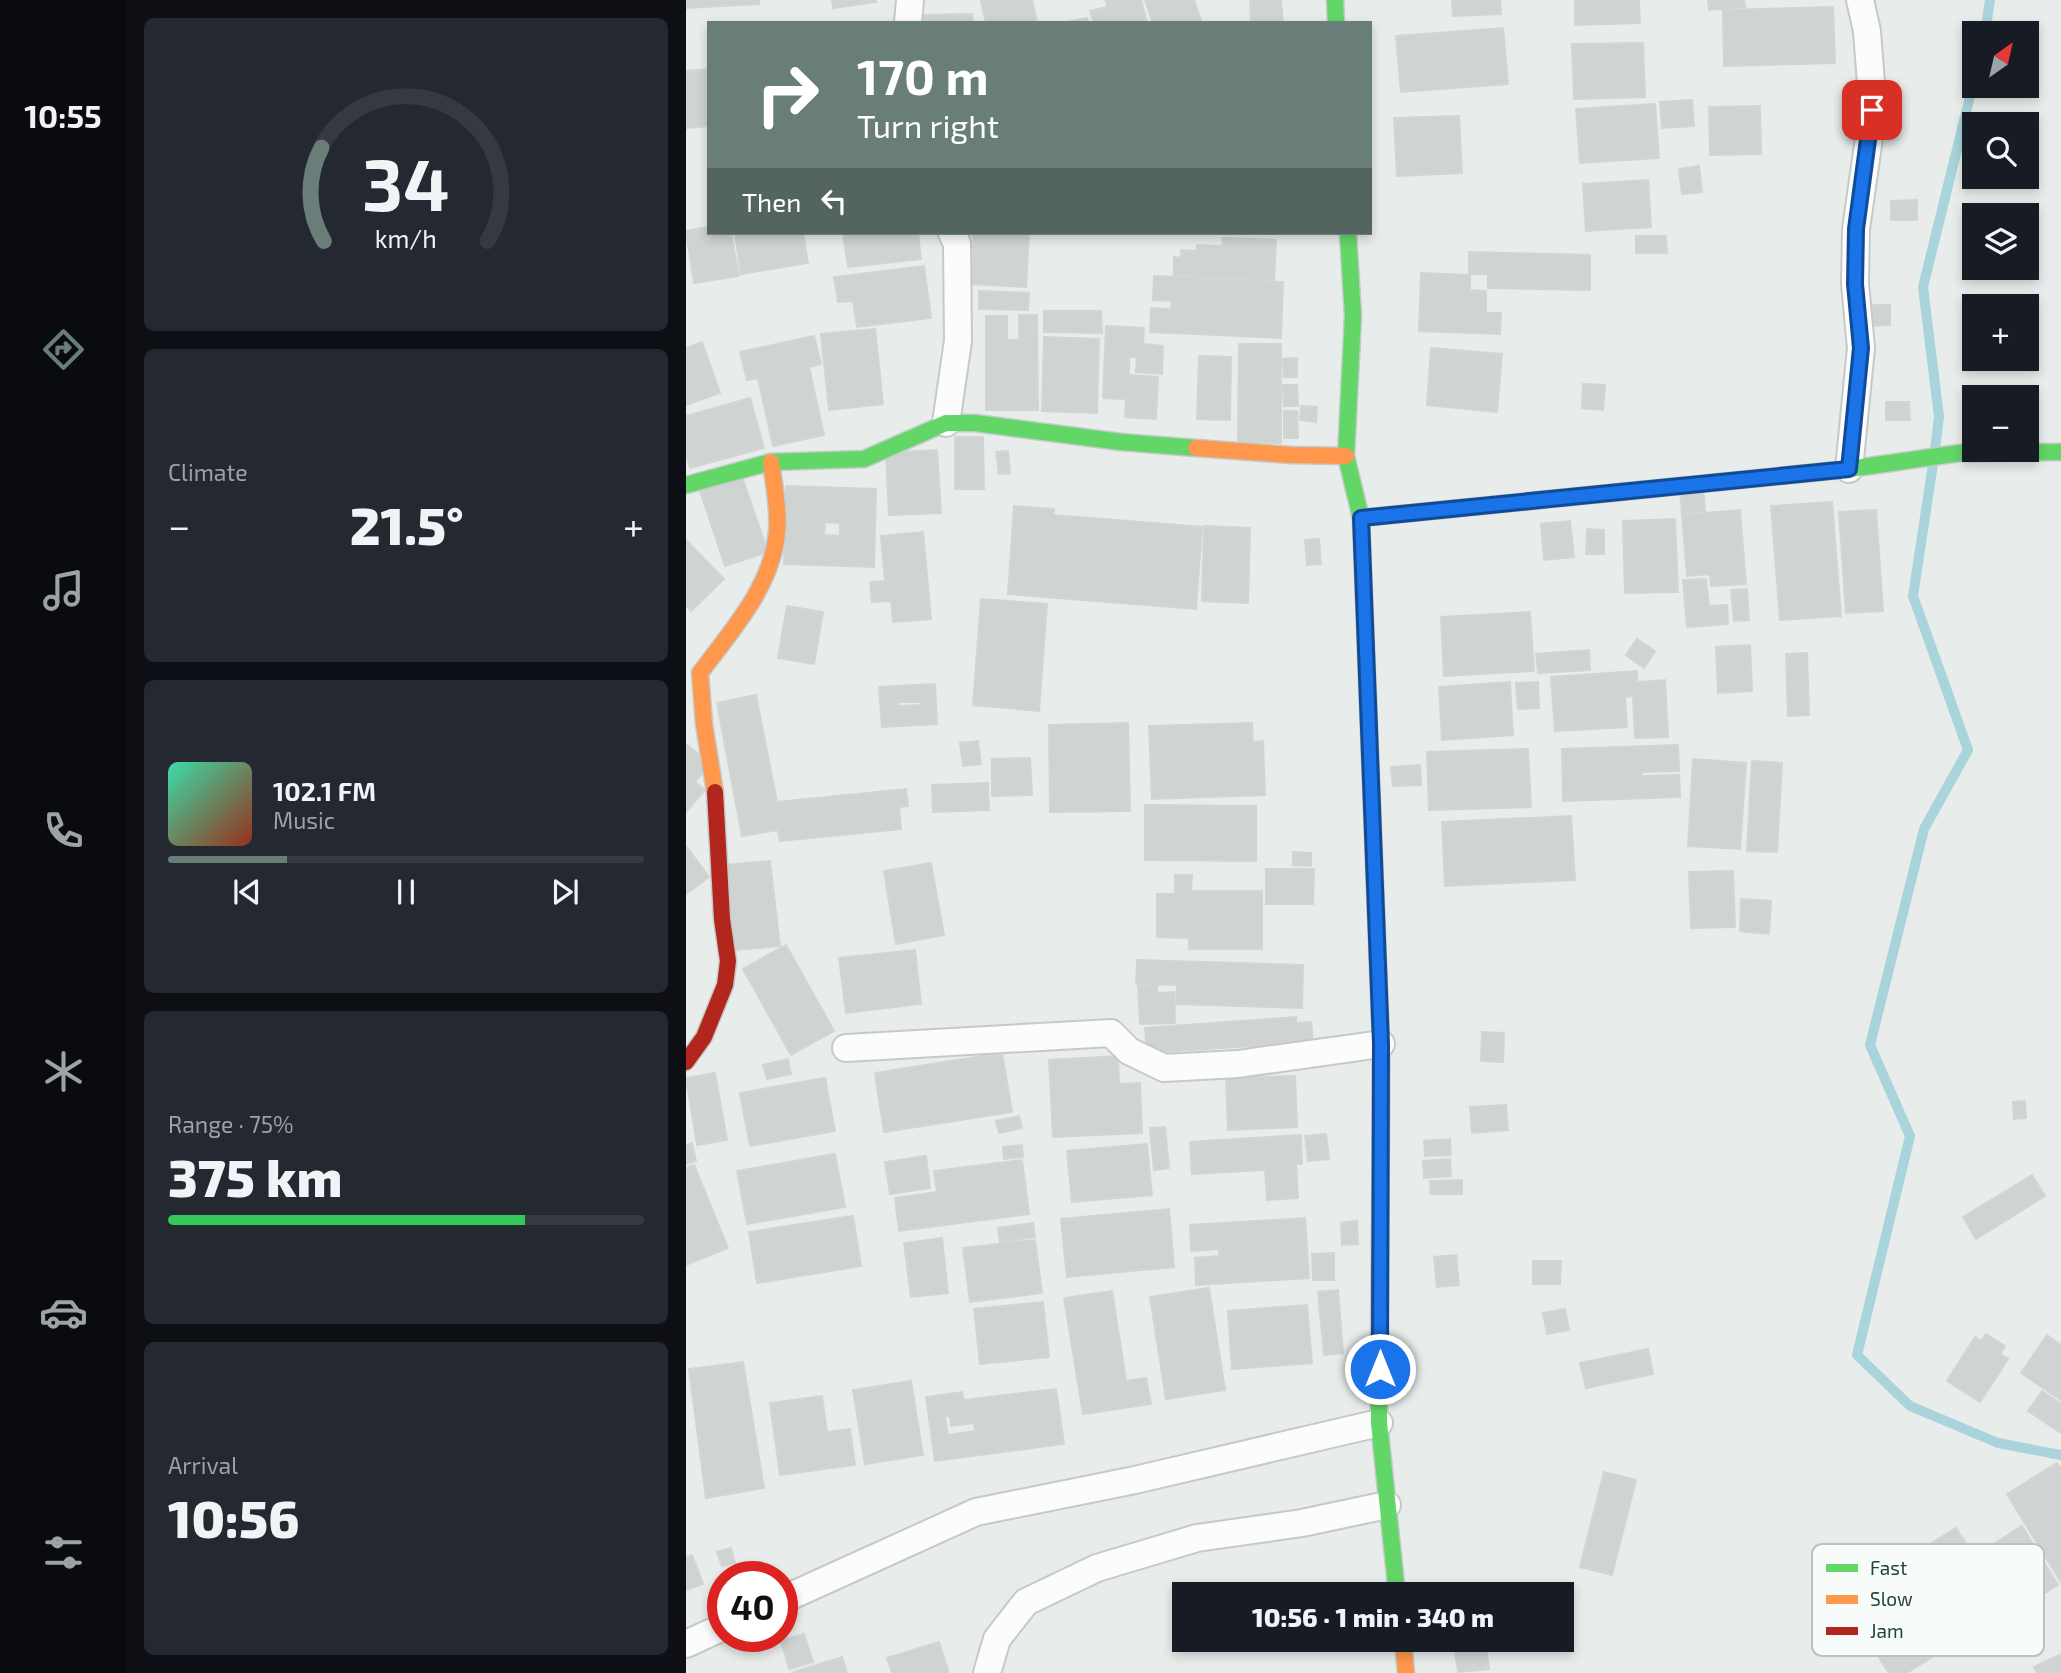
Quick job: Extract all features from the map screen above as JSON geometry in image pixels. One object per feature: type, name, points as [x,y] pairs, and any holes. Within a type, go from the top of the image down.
[{"type":"street","points":[[908,21],[910,0]]},
{"type":"street","points":[[1335,0],[1336,21]]},
{"type":"street","points":[[1849,469],[1861,348],[1855,284],[1856,229],[1872,110],[1867,31],[1860,0]]},
{"type":"street","points":[[946,423],[958,341],[957,244],[953,235]]},
{"type":"street","points":[[1348,235],[1353,316],[1346,456],[1361,518],[1381,1044],[1379,1423],[1396,1582]]},
{"type":"street","points":[[686,485],[771,462],[864,460],[946,423],[975,423],[1121,442],[1291,455],[1346,456]]},
{"type":"street","points":[[1361,518],[1849,469],[1960,453],[2061,452]]},
{"type":"street","points":[[686,1062],[704,1037],[725,985],[728,961],[722,919],[716,801],[704,724],[700,673],[744,612],[768,570],[778,533],[771,462]]},
{"type":"street","points":[[846,1048],[1111,1033],[1129,1051],[1164,1068],[1238,1064],[1381,1044]]},
{"type":"street","points":[[798,1593],[976,1512],[1135,1480],[1379,1423]]},
{"type":"street","points":[[987,1673],[997,1639],[1026,1602],[1097,1568],[1197,1538],[1302,1523],[1387,1505]]},
{"type":"street","points":[[686,1643],[707,1634]]},
{"type":"street","points":[[1404,1652],[1406,1673]]},
{"type":"building","points":[[686,0],[759,0],[759,4],[686,8]]},
{"type":"building","points":[[832,0],[875,0],[876,2],[833,8]]},
{"type":"building","points":[[981,0],[1032,0],[1037,21],[1013,20],[986,21]]},
{"type":"building","points":[[1106,0],[1141,0],[1146,21],[1093,21],[1090,11],[1107,7]]},
{"type":"building","points":[[1145,0],[1194,0],[1201,21],[1152,21]]},
{"type":"building","points":[[1250,0],[1281,0],[1283,21],[1251,21]]},
{"type":"building","points":[[1452,0],[1500,0],[1501,14],[1453,16]]},
{"type":"building","points":[[1575,0],[1639,0],[1640,23],[1575,25]]},
{"type":"building","points":[[1708,0],[1744,0],[1745,7],[1709,10]]},
{"type":"building","points":[[1833,7],[1835,63],[1724,66],[1723,10]]},
{"type":"building","points":[[972,14],[973,21],[918,21],[918,15]]},
{"type":"building","points":[[1503,28],[1508,84],[1401,92],[1396,36]]},
{"type":"building","points":[[1643,43],[1645,97],[1574,99],[1572,44]]},
{"type":"building","points":[[707,69],[707,126],[686,128],[686,71]]},
{"type":"building","points":[[1692,100],[1694,126],[1662,128],[1660,102]]},
{"type":"building","points":[[1655,104],[1659,158],[1580,163],[1576,109]]},
{"type":"building","points":[[1760,106],[1761,154],[1710,155],[1709,107]]},
{"type":"building","points":[[1459,116],[1462,173],[1397,176],[1394,118]]},
{"type":"building","points":[[1699,166],[1702,192],[1682,194],[1679,169]]},
{"type":"building","points":[[1648,180],[1651,227],[1586,231],[1583,184]]},
{"type":"building","points":[[1917,200],[1917,220],[1891,220],[1891,201]]},
{"type":"building","points":[[707,227],[707,235],[731,235],[739,276],[694,283],[686,231]]},
{"type":"building","points":[[735,235],[803,235],[808,263],[741,274]]},
{"type":"building","points":[[843,235],[918,235],[921,259],[848,267]]},
{"type":"building","points":[[973,235],[1029,235],[1026,287],[970,284]]},
{"type":"building","points":[[1636,236],[1666,236],[1667,253],[1636,253]]},
{"type":"building","points":[[1223,238],[1276,240],[1274,280],[1174,275],[1174,257],[1181,258],[1181,250],[1197,251],[1197,245],[1222,246]]},
{"type":"building","points":[[1469,252],[1590,255],[1590,290],[1488,288],[1488,274],[1469,274]]},
{"type":"building","points":[[924,266],[931,318],[857,327],[853,301],[838,302],[834,277]]},
{"type":"building","points":[[1421,273],[1470,275],[1470,290],[1486,291],[1486,313],[1501,313],[1500,334],[1419,331]]},
{"type":"building","points":[[1154,276],[1283,282],[1281,338],[1150,332],[1151,308],[1171,309],[1172,301],[1153,300]]},
{"type":"building","points":[[979,291],[1029,293],[1028,310],[979,309]]},
{"type":"building","points":[[1866,305],[1890,305],[1890,325],[1867,326]]},
{"type":"building","points":[[1044,311],[1101,311],[1102,333],[1044,332]]},
{"type":"building","points":[[1019,315],[1037,315],[1038,410],[986,410],[986,316],[1007,316],[1007,340],[1019,340]]},
{"type":"building","points":[[1106,326],[1144,328],[1143,344],[1163,346],[1162,374],[1136,372],[1137,357],[1129,357],[1129,375],[1158,377],[1156,419],[1125,417],[1126,399],[1103,398]]},
{"type":"building","points":[[875,329],[883,404],[829,410],[821,334]]},
{"type":"building","points":[[814,336],[821,364],[809,367],[824,435],[773,446],[758,378],[747,380],[740,352]]},
{"type":"building","points":[[1044,337],[1099,339],[1097,413],[1042,411]]},
{"type":"building","points":[[702,342],[720,393],[686,405],[686,348]]},
{"type":"building","points":[[1239,344],[1281,344],[1281,443],[1238,442]]},
{"type":"building","points":[[1431,348],[1502,354],[1497,412],[1427,405]]},
{"type":"building","points":[[1199,356],[1231,357],[1230,420],[1197,419]]},
{"type":"building","points":[[1297,358],[1297,377],[1284,377],[1283,359]]},
{"type":"building","points":[[1583,384],[1605,385],[1603,410],[1582,408]]},
{"type":"building","points":[[1283,385],[1297,385],[1298,406],[1284,406]]},
{"type":"building","points":[[750,398],[764,448],[690,468],[686,453],[686,416]]},
{"type":"building","points":[[1886,402],[1909,402],[1910,420],[1886,420]]},
{"type":"building","points":[[1301,406],[1317,407],[1316,422],[1300,420]]},
{"type":"building","points":[[1284,411],[1297,411],[1298,438],[1284,438]]},
{"type":"building","points":[[955,437],[983,437],[984,489],[955,489]]},
{"type":"building","points":[[937,450],[941,513],[889,515],[886,453]]},
{"type":"building","points":[[1008,451],[1010,473],[999,474],[996,452]]},
{"type":"building","points":[[742,477],[768,552],[725,566],[700,491]]},
{"type":"building","points":[[786,486],[876,489],[874,567],[784,564]],"holes":[[[825,522],[840,523],[840,536],[824,535]]]},
{"type":"building","points":[[1703,488],[1705,511],[1682,513],[1680,489]]},
{"type":"building","points":[[1832,502],[1841,616],[1780,620],[1771,506]]},
{"type":"building","points":[[1014,506],[1054,509],[1053,515],[1202,527],[1196,609],[1008,594]]},
{"type":"building","points":[[1740,510],[1746,584],[1711,586],[1710,574],[1687,576],[1682,515]]},
{"type":"building","points":[[1876,510],[1883,611],[1846,613],[1839,512]]},
{"type":"building","points":[[1675,519],[1678,592],[1625,593],[1623,521]]},
{"type":"building","points":[[1570,521],[1574,557],[1544,560],[1541,524]]},
{"type":"building","points":[[1204,526],[1250,528],[1248,603],[1202,601]]},
{"type":"building","points":[[1587,529],[1604,530],[1604,554],[1586,554]]},
{"type":"building","points":[[923,532],[931,619],[893,622],[891,601],[872,602],[870,582],[885,581],[881,536]]},
{"type":"building","points":[[1319,539],[1321,564],[1307,565],[1305,540]]},
{"type":"building","points":[[686,540],[724,579],[691,611],[686,605]]},
{"type":"building","points":[[1706,579],[1709,606],[1727,605],[1728,624],[1687,627],[1683,580]]},
{"type":"building","points":[[1747,589],[1749,620],[1734,621],[1731,590]]},
{"type":"building","points":[[981,599],[1047,604],[1039,711],[973,705]]},
{"type":"building","points":[[787,606],[823,612],[814,664],[778,658]]},
{"type":"building","points":[[1530,612],[1534,671],[1444,676],[1441,617]]},
{"type":"building","points":[[1637,639],[1655,651],[1644,668],[1626,655]]},
{"type":"building","points":[[1750,645],[1752,691],[1718,693],[1716,647]]},
{"type":"building","points":[[1589,650],[1590,670],[1538,673],[1536,654]]},
{"type":"building","points":[[1807,653],[1809,715],[1788,716],[1786,654]]},
{"type":"building","points":[[1637,671],[1637,682],[1665,680],[1668,737],[1635,738],[1633,696],[1625,697],[1627,727],[1555,731],[1551,677]]},
{"type":"building","points":[[1510,682],[1513,735],[1442,740],[1439,687]]},
{"type":"building","points":[[1538,682],[1539,708],[1518,709],[1516,683]]},
{"type":"building","points":[[935,684],[937,724],[882,727],[879,687]],"holes":[[[898,702],[921,702],[921,705],[898,706]]]},
{"type":"building","points":[[756,695],[777,802],[906,789],[908,806],[899,807],[901,829],[780,841],[778,830],[742,836],[717,703]]},
{"type":"building","points":[[1128,723],[1130,811],[1050,812],[1049,725]]},
{"type":"building","points":[[1252,723],[1253,742],[1263,741],[1265,795],[1152,799],[1149,726]]},
{"type":"building","points":[[978,741],[981,764],[963,766],[960,743]]},
{"type":"building","points":[[686,744],[700,755],[703,772],[695,782],[705,790],[686,812]]},
{"type":"building","points":[[1678,745],[1679,771],[1641,772],[1642,776],[1679,775],[1680,797],[1563,801],[1562,749]]},
{"type":"building","points":[[1528,749],[1531,807],[1429,810],[1427,752]]},
{"type":"building","points":[[1030,758],[1032,795],[992,796],[992,759]]},
{"type":"building","points":[[1693,759],[1746,763],[1740,849],[1688,846]]},
{"type":"building","points":[[1752,761],[1782,763],[1777,852],[1747,851]]},
{"type":"building","points":[[1420,765],[1421,785],[1393,786],[1391,767]]},
{"type":"building","points":[[988,783],[989,810],[933,812],[932,785]]},
{"type":"building","points":[[1145,805],[1256,806],[1256,861],[1145,860]]},
{"type":"building","points":[[1571,816],[1575,880],[1445,886],[1442,822]]},
{"type":"building","points":[[686,846],[709,877],[686,894]]},
{"type":"building","points":[[1293,852],[1311,853],[1311,866],[1293,865]]},
{"type":"building","points":[[770,861],[780,946],[734,950],[725,865]]},
{"type":"building","points":[[931,863],[944,935],[896,944],[884,871]]},
{"type":"building","points":[[1266,869],[1314,869],[1313,904],[1266,904]]},
{"type":"building","points":[[1733,871],[1735,927],[1691,928],[1689,872]]},
{"type":"building","points":[[1175,875],[1192,875],[1191,891],[1262,891],[1262,949],[1189,949],[1189,938],[1157,937],[1157,894],[1175,894]]},
{"type":"building","points":[[1741,899],[1771,901],[1769,934],[1740,931]]},
{"type":"building","points":[[786,945],[834,1031],[791,1055],[743,969]]},
{"type":"building","points":[[915,950],[921,1004],[846,1013],[839,958]]},
{"type":"building","points":[[1137,960],[1303,965],[1302,1008],[1176,1004],[1177,985],[1136,984]]},
{"type":"building","points":[[1138,986],[1157,986],[1157,993],[1174,992],[1175,1023],[1140,1024]]},
{"type":"building","points":[[1296,1017],[1296,1023],[1311,1022],[1313,1042],[1147,1053],[1145,1028]]},
{"type":"building","points":[[1482,1032],[1504,1033],[1503,1062],[1481,1061]]},
{"type":"building","points":[[1002,1053],[1012,1112],[884,1132],[875,1073]]},
{"type":"building","points":[[1118,1056],[1119,1084],[1140,1083],[1142,1133],[1053,1137],[1049,1060]]},
{"type":"building","points":[[788,1059],[791,1074],[767,1079],[763,1065]]},
{"type":"building","points":[[715,1073],[727,1140],[697,1145],[686,1078]]},
{"type":"building","points":[[1295,1076],[1297,1127],[1228,1130],[1226,1078]]},
{"type":"building","points":[[825,1078],[835,1131],[750,1146],[740,1093]]},
{"type":"building","points":[[2025,1101],[2026,1118],[2014,1119],[2013,1102]]},
{"type":"building","points":[[1506,1105],[1508,1130],[1472,1133],[1470,1107]]},
{"type":"building","points":[[1019,1116],[1022,1128],[999,1133],[996,1121]]},
{"type":"building","points":[[1165,1127],[1169,1168],[1154,1170],[1150,1128]]},
{"type":"building","points":[[1326,1134],[1329,1159],[1308,1161],[1305,1136]]},
{"type":"building","points":[[1301,1135],[1302,1164],[1296,1164],[1298,1198],[1267,1200],[1265,1170],[1192,1174],[1190,1142]]},
{"type":"building","points":[[1450,1139],[1451,1155],[1425,1156],[1424,1141]]},
{"type":"building","points":[[692,1143],[696,1161],[686,1164],[686,1145]]},
{"type":"building","points":[[1147,1144],[1152,1195],[1072,1202],[1067,1151]]},
{"type":"building","points":[[1022,1145],[1023,1157],[1004,1159],[1003,1147]]},
{"type":"building","points":[[835,1154],[845,1207],[747,1224],[737,1171]]},
{"type":"building","points":[[926,1156],[930,1188],[890,1194],[885,1162]]},
{"type":"building","points":[[1450,1159],[1451,1176],[1424,1178],[1423,1161]]},
{"type":"building","points":[[1022,1160],[1029,1214],[899,1231],[895,1198],[937,1192],[934,1171]]},
{"type":"building","points":[[694,1165],[728,1248],[686,1265],[686,1168]]},
{"type":"building","points":[[2032,1175],[2045,1196],[1976,1239],[1963,1217]]},
{"type":"building","points":[[1462,1180],[1462,1194],[1431,1194],[1430,1181]]},
{"type":"building","points":[[1169,1209],[1174,1267],[1067,1277],[1061,1219]]},
{"type":"building","points":[[853,1216],[861,1266],[757,1283],[749,1232]]},
{"type":"building","points":[[1305,1218],[1309,1278],[1196,1285],[1195,1258],[1219,1256],[1219,1249],[1191,1251],[1190,1225]]},
{"type":"building","points":[[1357,1221],[1358,1244],[1342,1245],[1341,1223]]},
{"type":"building","points":[[1033,1223],[1035,1237],[1000,1242],[998,1228]]},
{"type":"building","points":[[942,1238],[948,1293],[911,1297],[904,1243]]},
{"type":"building","points":[[1035,1240],[1042,1293],[970,1302],[963,1248]]},
{"type":"building","points":[[1334,1253],[1334,1280],[1313,1280],[1312,1254]]},
{"type":"building","points":[[1456,1255],[1459,1285],[1437,1287],[1434,1257]]},
{"type":"building","points":[[1533,1261],[1561,1261],[1560,1284],[1533,1284]]},
{"type":"building","points":[[1209,1288],[1225,1390],[1166,1399],[1150,1297]]},
{"type":"building","points":[[1338,1290],[1343,1353],[1324,1355],[1318,1292]]},
{"type":"building","points":[[1112,1291],[1126,1381],[1146,1378],[1151,1404],[1083,1414],[1064,1298]]},
{"type":"building","points":[[1043,1302],[1049,1357],[980,1364],[974,1309]]},
{"type":"building","points":[[1307,1305],[1312,1363],[1232,1369],[1228,1311]]},
{"type":"building","points":[[1565,1309],[1569,1330],[1547,1334],[1543,1313]]},
{"type":"building","points":[[1986,1334],[2005,1346],[2000,1354],[2008,1359],[1980,1402],[1947,1381],[1975,1337],[1981,1341]]},
{"type":"building","points":[[2047,1335],[2061,1345],[2061,1400],[2021,1373]]},
{"type":"building","points":[[1648,1349],[1653,1374],[1586,1388],[1580,1363]]},
{"type":"building","points":[[743,1362],[764,1488],[706,1498],[689,1369]]},
{"type":"building","points":[[911,1381],[923,1455],[865,1464],[853,1390]]},
{"type":"building","points":[[1056,1389],[1064,1444],[935,1461],[926,1397],[962,1392],[964,1400]],"holes":[[[945,1416],[950,1416],[951,1426],[974,1423],[975,1431],[948,1435]]]},
{"type":"building","points":[[2042,1391],[2061,1404],[2061,1433],[2028,1411]]},
{"type":"building","points":[[822,1396],[827,1432],[850,1429],[855,1465],[780,1475],[770,1403]]},
{"type":"building","points":[[2057,1463],[2061,1469],[2061,1582],[2044,1554],[2044,1544],[2038,1544],[2007,1494]]},
{"type":"building","points":[[1604,1472],[1636,1480],[1612,1575],[1580,1567]]},
{"type":"building","points":[[2022,1526],[2033,1544],[1994,1544]]},
{"type":"building","points":[[1956,1528],[1966,1544],[1931,1544]]},
{"type":"building","points":[[731,1548],[734,1561],[720,1561],[717,1552]]},
{"type":"building","points":[[692,1555],[703,1584],[686,1590],[686,1557]]},
{"type":"building","points":[[2044,1562],[2058,1585],[2044,1594]]},
{"type":"building","points":[[804,1634],[813,1662],[789,1669],[784,1652],[798,1652],[798,1636]]},
{"type":"building","points":[[939,1642],[949,1673],[892,1673],[887,1658]]},
{"type":"building","points":[[1455,1652],[1487,1652],[1489,1669],[1458,1672]]},
{"type":"building","points":[[2061,1654],[2061,1673],[2037,1673],[2034,1667]]},
{"type":"building","points":[[1878,1656],[1934,1656],[1907,1673],[1889,1673]]},
{"type":"building","points":[[842,1657],[847,1673],[791,1673]]},
{"type":"waterway","points":[[1987,21],[1990,0]]},
{"type":"waterway","points":[[1935,450],[1939,417],[1923,287],[1970,98]]},
{"type":"waterway","points":[[1933,464],[1913,596],[1968,750],[1924,829],[1870,1045],[1910,1136],[1857,1355],[1910,1406],[1998,1443],[2061,1455]]},
{"type":"traffic: fast","points":[[1335,0],[1336,21]]},
{"type":"traffic: fast","points":[[1348,235],[1353,316],[1346,456],[1361,518],[1381,1044],[1381,1116]]},
{"type":"traffic: fast","points":[[686,485],[771,462],[864,459],[946,423],[975,423],[1121,442],[1196,448]]},
{"type":"traffic: fast","points":[[1361,518],[1849,469],[1960,453],[2061,452]]},
{"type":"traffic: fast","points":[[1379,1345],[1379,1423],[1396,1582]]},
{"type":"traffic: slow","points":[[1196,448],[1346,456]]},
{"type":"traffic: slow","points":[[715,792],[704,724],[700,673],[759,590],[774,552],[777,523],[771,462]]},
{"type":"traffic: slow","points":[[1404,1652],[1406,1673]]},
{"type":"traffic: jam","points":[[686,1062],[704,1037],[725,985],[728,961],[722,919],[715,792]]},
{"type":"traffic: jam","points":[[1379,1345],[1381,1116]]},
{"type":"route","points":[[1380,1369],[1381,1044],[1361,518],[1849,469],[1861,348],[1855,284],[1856,229],[1872,110]]}]
